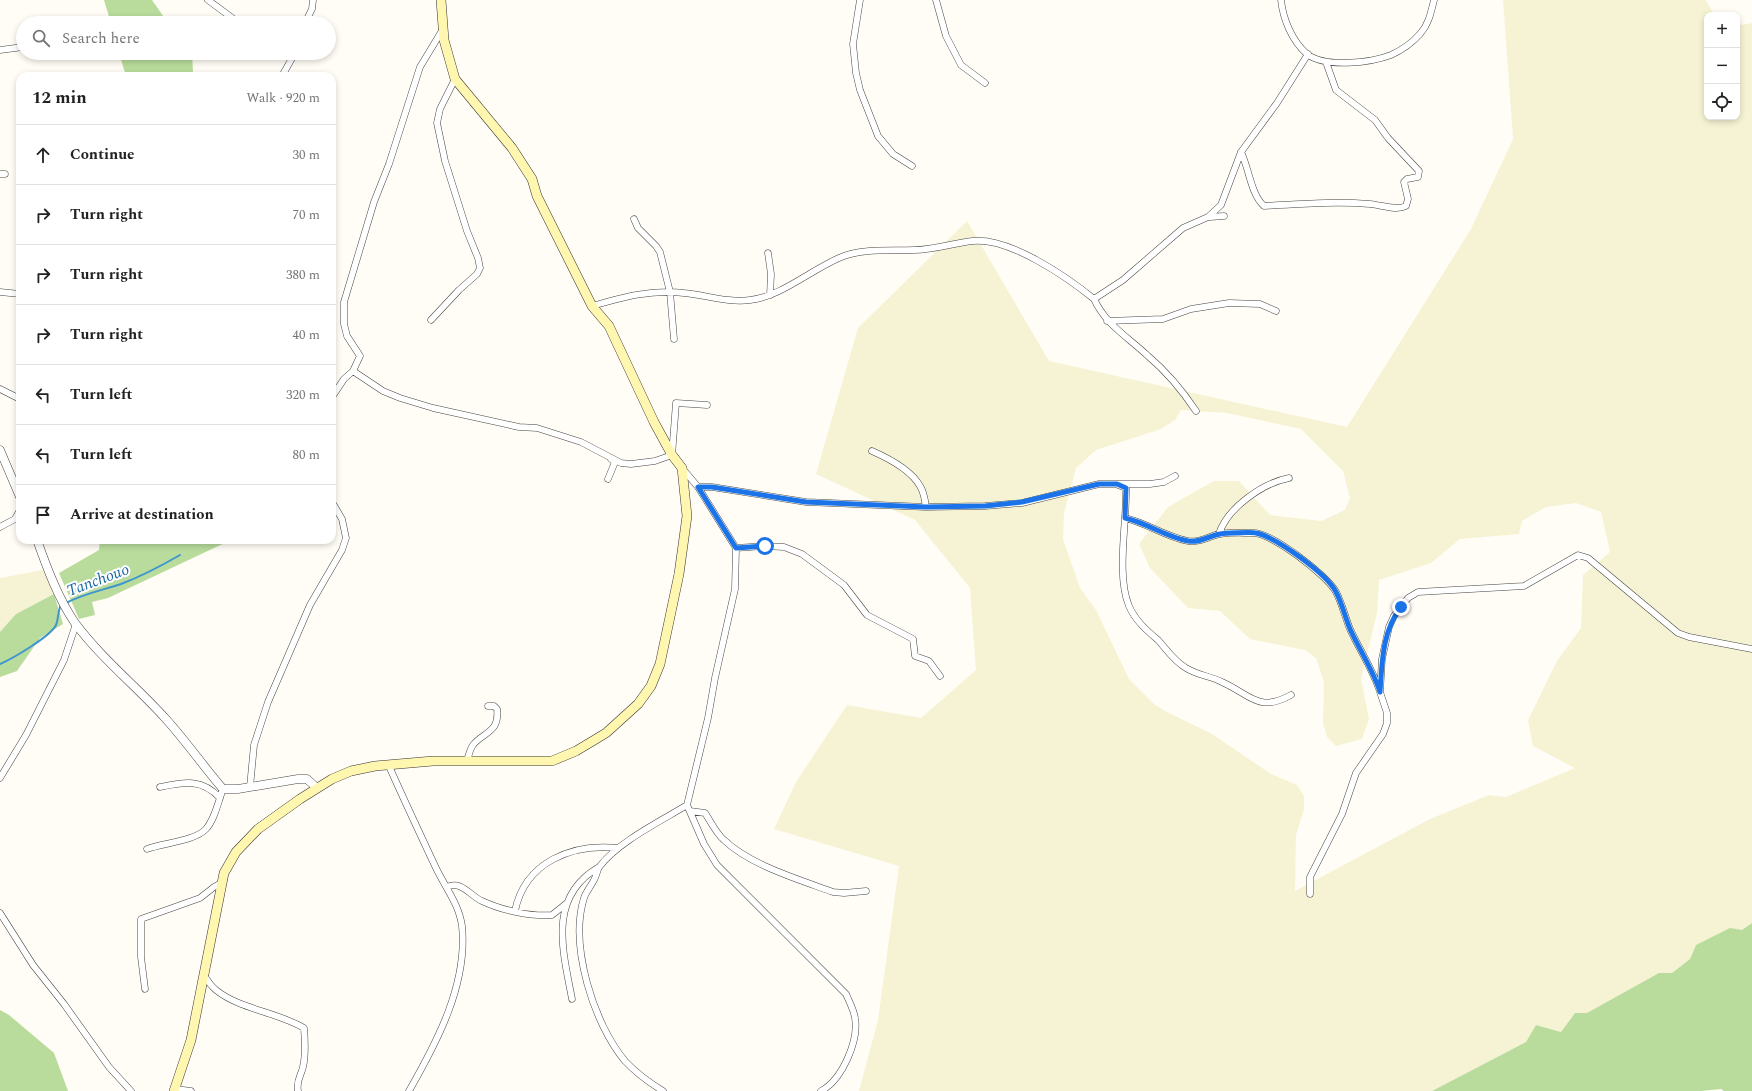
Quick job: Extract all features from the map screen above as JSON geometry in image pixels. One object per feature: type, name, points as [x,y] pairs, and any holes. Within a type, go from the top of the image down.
[{"type":"main road","points":[[175,1090],[191,1040],[221,883],[229,864],[246,841],[258,829],[317,788],[351,771],[375,766],[389,766],[433,761],[552,761],[576,751],[606,733],[638,704],[651,686],[660,664],[679,574],[687,516],[682,468],[672,455],[634,382],[609,326],[592,306],[537,196],[532,179],[512,148],[455,79],[443,29],[441,0]]},
{"type":"street","points":[[208,0],[230,16]]},
{"type":"street","points":[[308,16],[312,9],[313,0]]},
{"type":"street","points":[[860,0],[853,44],[856,73],[860,90],[878,136],[893,154],[912,166]]},
{"type":"street","points":[[936,0],[946,36],[961,65],[985,83]]},
{"type":"street","points":[[1281,0],[1286,20],[1292,35],[1308,54],[1326,62],[1366,61],[1390,55],[1408,45],[1422,33],[1430,18],[1434,0]]},
{"type":"street","points":[[336,390],[344,379],[353,371],[360,356],[346,336],[344,324],[344,302],[354,264],[420,67],[443,29]]},
{"type":"street","points":[[0,50],[16,48]]},
{"type":"street","points":[[1094,299],[1123,280],[1183,228],[1208,217],[1221,205],[1241,152],[1277,103],[1308,54]]},
{"type":"street","points":[[284,72],[292,60]]},
{"type":"street","points":[[1241,152],[1259,201],[1264,206],[1328,202],[1370,204],[1399,208],[1406,206],[1408,199],[1404,182],[1407,179],[1418,176],[1419,171],[1388,138],[1375,120],[1336,90],[1326,62]]},
{"type":"street","points":[[432,320],[459,290],[477,274],[480,268],[478,258],[467,231],[445,161],[437,123],[440,109],[455,79]]},
{"type":"street","points":[[1208,217],[1224,216]]},
{"type":"street","points":[[634,219],[638,228],[660,252],[670,292],[674,339]]},
{"type":"street","points":[[592,306],[643,293],[670,292],[731,301],[751,300],[770,295],[821,266],[854,253],[932,250],[978,241],[994,243],[1044,264],[1079,286],[1094,299],[1107,321],[1177,384],[1196,411]]},
{"type":"street","points":[[768,254],[771,274],[770,295]]},
{"type":"street","points":[[0,292],[16,294]]},
{"type":"street","points":[[1107,321],[1163,319],[1191,309],[1229,302],[1260,304],[1276,311]]},
{"type":"street","points":[[353,371],[382,391],[400,398],[440,410],[519,427],[537,428],[580,442],[615,462],[608,479]]},
{"type":"street","points":[[0,389],[16,397]]},
{"type":"street","points":[[610,458],[631,464],[655,461],[672,455],[676,403],[707,405]]},
{"type":"street","points":[[0,450],[16,488]]},
{"type":"street","points":[[872,451],[883,456],[912,476],[920,486],[926,507]]},
{"type":"street","points":[[682,468],[698,487],[736,548],[735,589],[715,678],[708,718],[687,805],[704,844],[717,865],[846,994],[855,1018],[853,1044],[842,1071],[821,1091]]},
{"type":"street","points":[[698,487],[712,487],[806,502],[926,507],[985,506],[1022,502],[1099,484],[1164,482],[1176,476]]},
{"type":"street","points":[[1219,534],[1226,518],[1242,502],[1273,483],[1289,478]]},
{"type":"street","points":[[1117,484],[1126,488],[1123,570],[1126,598],[1129,606],[1141,625],[1178,662],[1196,673],[1221,681],[1262,703],[1273,703],[1291,695]]},
{"type":"street","points":[[250,786],[254,745],[268,702],[310,605],[342,550],[346,538],[342,519],[336,509]]},
{"type":"street","points":[[1125,518],[1135,520],[1175,538],[1189,541],[1198,542],[1219,534],[1258,533],[1281,544],[1317,570],[1337,592],[1350,629],[1373,672],[1387,713],[1387,723],[1383,734],[1356,773],[1342,814],[1310,877],[1310,894]]},
{"type":"street","points":[[0,527],[16,519]]},
{"type":"street","points":[[39,544],[64,605],[76,624],[112,665],[165,719],[223,789]]},
{"type":"street","points":[[736,548],[765,546],[784,547],[802,554],[844,585],[867,615],[913,639],[915,656],[929,661],[940,676]]},
{"type":"street","points":[[1380,692],[1382,659],[1389,627],[1394,616],[1408,598],[1418,592],[1524,586],[1578,555],[1588,558],[1678,632],[1688,637],[1752,649]]},
{"type":"street","points":[[0,778],[26,735],[64,660],[76,624]]},
{"type":"street","points":[[467,760],[474,745],[492,731],[497,718],[497,709],[494,706],[488,706]]},
{"type":"street","points":[[389,766],[436,870],[447,887],[459,913],[462,926],[461,958],[453,996],[438,1036],[409,1091]]},
{"type":"street","points":[[223,789],[303,779],[307,779],[317,788]]},
{"type":"street","points":[[160,786],[186,782],[204,784],[213,790],[220,798]]},
{"type":"street","points":[[147,849],[193,836],[205,830],[212,819],[223,789]]},
{"type":"street","points":[[572,999],[562,948],[562,930],[567,903],[572,892],[582,880],[599,867],[618,848],[687,805]]},
{"type":"street","points":[[690,811],[705,812],[723,840],[746,856],[833,892],[844,893],[866,891]]},
{"type":"street","points":[[515,911],[518,897],[524,884],[544,864],[557,856],[599,846],[618,848]]},
{"type":"street","points":[[599,867],[597,874],[584,898],[580,925],[581,961],[588,987],[608,1034],[625,1061],[639,1074],[664,1091]]},
{"type":"street","points":[[146,989],[141,957],[141,919],[200,898],[221,883]]},
{"type":"street","points":[[447,887],[451,885],[462,887],[482,901],[525,914],[552,916],[567,903]]},
{"type":"street","points":[[0,913],[29,959],[64,1004],[109,1067],[131,1091]]},
{"type":"street","points":[[204,975],[220,993],[233,1000],[277,1015],[304,1028],[306,1041],[303,1068],[297,1080],[298,1091]]},
{"type":"street","points":[[175,1090],[191,1091]]},
{"type":"shaded area","points":[[1503,0],[1706,0],[1712,12],[1704,12],[1704,120],[1740,120],[1740,25],[1752,23],[1752,923],[1742,930],[1696,945],[1690,959],[1672,973],[1659,974],[1587,1013],[1575,1013],[1561,1032],[1536,1025],[1526,1042],[1432,1091],[859,1091],[878,1020],[899,866],[774,829],[796,782],[847,705],[921,718],[976,670],[970,588],[915,520],[816,474],[858,328],[967,221],[1049,361],[1347,427],[1471,229],[1513,139]],"holes":[[[1181,410],[1227,413],[1301,429],[1343,471],[1350,498],[1345,510],[1321,521],[1270,515],[1239,481],[1214,481],[1168,507],[1139,544],[1150,568],[1188,608],[1220,611],[1250,639],[1305,650],[1316,658],[1324,683],[1323,723],[1327,737],[1336,746],[1362,739],[1369,719],[1361,679],[1377,613],[1379,580],[1431,563],[1460,539],[1519,534],[1522,521],[1546,507],[1576,503],[1601,512],[1610,552],[1583,575],[1581,628],[1557,661],[1528,720],[1533,746],[1575,768],[1506,797],[1489,795],[1430,819],[1295,891],[1296,835],[1304,809],[1304,796],[1297,785],[1271,774],[1212,734],[1165,711],[1154,704],[1129,679],[1096,610],[1080,588],[1063,539],[1064,513],[1076,468],[1096,450],[1161,429],[1175,420]]]},
{"type":"shaded area","points":[[43,570],[54,594],[16,614],[0,632],[0,578]]},
{"type":"green space","points":[[104,0],[152,0],[163,16],[109,16]]},
{"type":"green space","points":[[121,60],[192,60],[193,72],[125,72]]},
{"type":"green space","points":[[100,544],[223,544],[108,598],[92,602],[95,615],[79,619],[59,573],[99,550]]},
{"type":"green space","points":[[54,594],[63,624],[40,638],[17,671],[0,677],[0,632],[16,614]]},
{"type":"green space","points":[[1752,923],[1752,1091],[1724,1091],[1721,1089],[1701,1091],[1432,1091],[1526,1042],[1536,1025],[1561,1032],[1575,1013],[1587,1013],[1659,973],[1672,973],[1690,959],[1696,945],[1730,928],[1742,930]]},
{"type":"green space","points":[[0,1010],[9,1015],[54,1053],[68,1091],[0,1091]]},
{"type":"waterway","name":"Tanchouo","points":[[66,603],[129,581],[180,555]]},
{"type":"waterway","name":"Tanchouo","points":[[0,664],[31,647],[53,630],[57,623],[60,607],[62,606]]},
{"type":"route","points":[[765,546],[736,548],[698,487],[712,487],[806,502],[926,507],[985,506],[1022,502],[1099,484],[1117,484],[1126,488],[1125,518],[1152,526],[1175,538],[1189,541],[1198,542],[1219,534],[1258,533],[1281,544],[1317,570],[1337,592],[1350,629],[1373,672],[1380,692],[1382,659],[1389,627],[1394,616],[1401,607]]}]
